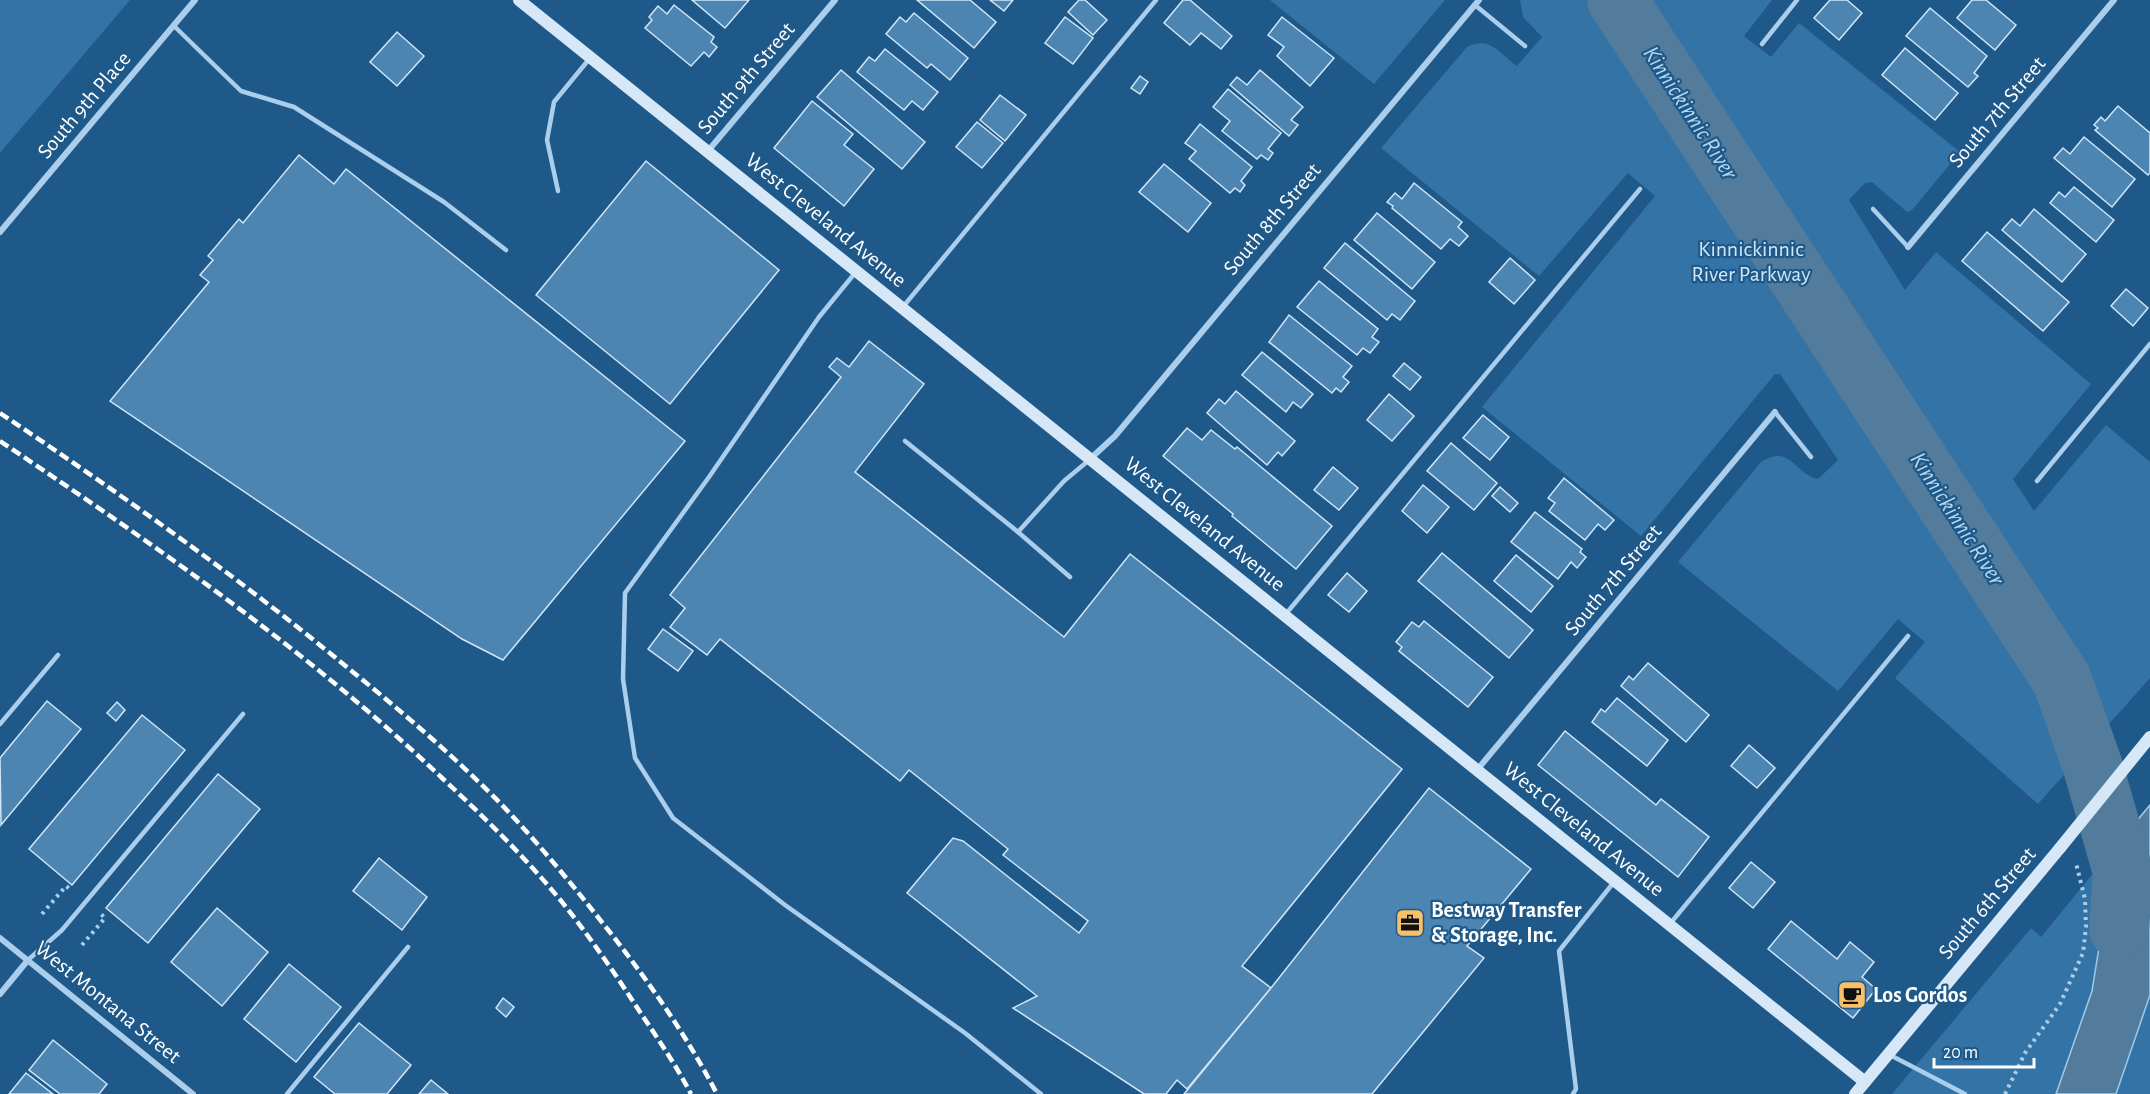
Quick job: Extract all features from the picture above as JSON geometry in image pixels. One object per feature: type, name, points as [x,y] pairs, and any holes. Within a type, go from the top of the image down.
[{"type":"street","name":"South 9th Place","points":[[0,232],[195,0]]},
{"type":"street","name":"West Cleveland Avenue","points":[[519,0],[1865,1082]]},
{"type":"street","name":"South 9th Street","points":[[708,152],[835,0]]},
{"type":"street","name":"South 7th Street","points":[[1908,247],[2114,0]]},
{"type":"street","name":"South 8th Street","points":[[1090,459],[1115,436],[1477,2]]},
{"type":"street","name":"South 7th Street","points":[[1477,770],[1775,412]]},
{"type":"street","name":"South 6th Street","points":[[1855,1094],[2150,737]]},
{"type":"street","name":"West Montana Street","points":[[0,938],[193,1094]]},
{"type":"street","points":[[0,994],[28,960]]},
{"type":"lane","points":[[902,308],[1156,0]]},
{"type":"lane","points":[[1762,44],[1797,0]]},
{"type":"lane","points":[[1477,2],[1525,46]]},
{"type":"lane","points":[[174,26],[241,91],[294,107],[444,202],[506,250]]},
{"type":"lane","points":[[558,191],[547,140],[554,102],[591,57]]},
{"type":"lane","points":[[1285,615],[1640,189]]},
{"type":"lane","points":[[1873,208],[1908,247]]},
{"type":"lane","points":[[857,271],[819,317],[709,477],[625,593],[623,679],[635,758],[673,818],[785,905],[965,1033],[1041,1094]]},
{"type":"lane","points":[[2037,481],[2150,344]]},
{"type":"lane","points":[[1775,412],[1811,458]]},
{"type":"lane","points":[[905,441],[1070,577]]},
{"type":"lane","points":[[1018,532],[1064,481],[1090,459]]},
{"type":"lane","points":[[1670,924],[1908,636]]},
{"type":"lane","points":[[0,724],[58,655]]},
{"type":"lane","points":[[28,960],[62,930],[243,714]]},
{"type":"lane","points":[[1573,1094],[1576,1089],[1559,951],[1615,881]]},
{"type":"lane","points":[[286,1094],[408,947]]},
{"type":"lane","points":[[1888,1054],[1965,1094]]},
{"type":"path","points":[[2005,1094],[2025,1053],[2060,1004],[2083,953],[2085,899],[2074,856]]},
{"type":"green space","points":[[0,0],[130,0],[0,153]]},
{"type":"green space","points":[[1270,0],[1445,0],[1374,84]]},
{"type":"green space","name":"Kinnickinnic River Parkway","points":[[1520,0],[1772,0],[1744,36],[1771,57],[1799,23],[1960,152],[1912,210],[1907,212],[1872,182],[1865,183],[1849,200],[1905,290],[1936,252],[2091,384],[2013,479],[2034,511],[2106,425],[2150,462],[2150,678],[2038,804],[1895,678],[1925,642],[1898,619],[1838,691],[1678,562],[1761,462],[1771,457],[1786,458],[1803,472],[1818,479],[1838,460],[1780,374],[1775,374],[1641,536],[1482,407],[1655,196],[1628,173],[1539,276],[1381,148],[1467,47],[1482,43],[1488,45],[1517,66],[1542,37],[1523,17]]},
{"type":"green space","points":[[2099,866],[2105,910],[2092,991],[2056,1094],[1892,1094],[2031,928],[2041,937]]},
{"type":"green space","points":[[2150,995],[2150,1094],[2116,1094]]},
{"type":"shaded area","points":[[2150,805],[2150,995],[2116,1094],[2056,1094],[2092,991],[2105,910],[2099,866]]},
{"type":"building","points":[[692,0],[749,0],[725,28]]},
{"type":"building","points":[[917,0],[970,0],[996,22],[974,48]]},
{"type":"building","points":[[990,0],[1013,0],[1004,11]]},
{"type":"building","points":[[1079,0],[1085,0],[1107,20],[1093,35],[1068,12]]},
{"type":"building","points":[[1183,0],[1190,0],[1232,36],[1221,49],[1201,33],[1190,45],[1164,23]]},
{"type":"building","points":[[1830,0],[1847,0],[1862,13],[1839,40],[1814,18]]},
{"type":"building","points":[[1972,0],[1986,0],[2016,25],[1995,50],[1957,18]]},
{"type":"building","points":[[674,5],[714,37],[711,42],[717,47],[709,57],[704,52],[691,66],[645,28],[652,20],[649,17],[658,6],[667,14]]},
{"type":"building","points":[[1930,8],[1987,56],[1974,73],[1978,76],[1968,87],[1906,36]]},
{"type":"building","points":[[914,13],[968,58],[950,80],[931,64],[927,68],[886,34],[900,17],[906,22]]},
{"type":"building","points":[[1065,17],[1093,38],[1073,64],[1045,43]]},
{"type":"building","points":[[1282,17],[1334,58],[1310,86],[1277,56],[1284,47],[1268,35]]},
{"type":"building","points":[[397,32],[424,56],[397,86],[370,62]]},
{"type":"building","points":[[1905,48],[1958,93],[1935,120],[1882,75]]},
{"type":"building","points":[[885,49],[938,92],[923,110],[912,101],[904,110],[857,72],[869,57],[875,61]]},
{"type":"building","points":[[841,70],[925,142],[902,169],[817,97]]},
{"type":"building","points":[[1260,70],[1303,107],[1291,120],[1298,125],[1289,136],[1230,85],[1237,77],[1247,85]]},
{"type":"building","points":[[1140,76],[1148,82],[1140,94],[1131,88]]},
{"type":"building","points":[[1228,89],[1281,133],[1268,149],[1273,153],[1268,160],[1261,155],[1257,159],[1222,131],[1230,121],[1213,107]]},
{"type":"building","points":[[1000,95],[1026,115],[1005,141],[980,120]]},
{"type":"building","points":[[812,101],[853,134],[844,145],[874,169],[844,206],[774,148]]},
{"type":"building","points":[[2118,106],[2150,133],[2150,173],[2148,175],[2095,130],[2098,128],[2094,125],[2101,117],[2105,121]]},
{"type":"building","points":[[977,122],[1003,143],[982,168],[956,147]]},
{"type":"building","points":[[1200,124],[1252,167],[1241,181],[1245,185],[1240,192],[1235,188],[1230,193],[1189,159],[1196,151],[1185,143]]},
{"type":"building","points":[[2084,137],[2135,179],[2112,207],[2054,158],[2063,148],[2070,154]]},
{"type":"building","points":[[299,155],[334,184],[346,169],[685,441],[503,660],[462,639],[110,401],[209,282],[200,275],[213,260],[208,256],[239,219],[243,223]]},
{"type":"building","points":[[646,161],[779,270],[670,404],[536,295]]},
{"type":"building","points":[[1164,164],[1211,203],[1188,232],[1139,192]]},
{"type":"building","points":[[1414,183],[1462,222],[1458,227],[1468,236],[1459,246],[1450,239],[1441,249],[1387,202],[1395,193],[1402,199]]},
{"type":"building","points":[[2074,187],[2114,220],[2096,242],[2050,203],[2059,192],[2065,197]]},
{"type":"building","points":[[2034,209],[2086,254],[2062,282],[2002,230],[2012,219],[2020,226]]},
{"type":"building","points":[[1377,213],[1435,262],[1412,289],[1354,240]]},
{"type":"building","points":[[1987,232],[2069,302],[2043,331],[1962,261]]},
{"type":"building","points":[[1345,243],[1415,301],[1400,320],[1392,314],[1387,320],[1324,268]]},
{"type":"building","points":[[1510,258],[1535,280],[1514,304],[1489,282]]},
{"type":"building","points":[[1319,281],[1378,329],[1372,337],[1379,342],[1370,353],[1363,348],[1357,355],[1297,307]]},
{"type":"building","points":[[2126,289],[2148,308],[2133,326],[2111,306]]},
{"type":"building","points":[[1289,315],[1352,366],[1343,377],[1349,382],[1341,392],[1336,388],[1332,393],[1269,342]]},
{"type":"building","points":[[869,341],[924,384],[855,472],[1064,637],[1130,554],[1402,769],[1242,966],[1271,988],[1187,1089],[1177,1080],[1166,1094],[1144,1094],[1013,1008],[1037,996],[907,893],[953,838],[963,841],[1079,933],[1088,921],[1003,855],[1008,849],[909,770],[900,781],[720,639],[707,655],[670,627],[685,608],[670,595],[841,377],[829,367],[837,358],[849,367]]},
{"type":"building","points":[[1262,352],[1313,394],[1301,408],[1293,402],[1286,412],[1242,375]]},
{"type":"building","points":[[1404,363],[1421,377],[1410,390],[1393,376]]},
{"type":"building","points":[[1236,391],[1295,441],[1282,456],[1278,452],[1267,465],[1207,413],[1219,399],[1225,404]]},
{"type":"building","points":[[1389,394],[1414,416],[1392,441],[1367,420]]},
{"type":"building","points":[[1483,415],[1509,437],[1490,460],[1463,438]]},
{"type":"building","points":[[1187,428],[1202,440],[1211,430],[1235,449],[1237,447],[1332,526],[1296,569],[1163,456]]},
{"type":"building","points":[[1451,443],[1497,483],[1474,510],[1427,471]]},
{"type":"building","points":[[1333,467],[1358,488],[1339,510],[1314,490]]},
{"type":"building","points":[[1564,478],[1614,520],[1605,530],[1598,524],[1585,540],[1549,511],[1555,503],[1548,498]]},
{"type":"building","points":[[1423,485],[1449,507],[1427,533],[1402,511]]},
{"type":"building","points":[[1500,487],[1518,503],[1510,512],[1492,496]]},
{"type":"building","points":[[1535,512],[1582,549],[1580,552],[1586,557],[1577,568],[1571,562],[1558,579],[1511,542]]},
{"type":"building","points":[[1442,553],[1533,630],[1509,658],[1418,581]]},
{"type":"building","points":[[1516,555],[1553,586],[1531,612],[1494,581]]},
{"type":"building","points":[[1347,573],[1367,591],[1349,612],[1328,595]]},
{"type":"building","points":[[1424,621],[1493,677],[1468,707],[1399,651],[1402,647],[1396,642],[1412,622],[1419,627]]},
{"type":"building","points":[[663,629],[693,651],[678,671],[648,649]]},
{"type":"building","points":[[1648,663],[1709,715],[1686,742],[1621,686],[1629,676],[1633,680]]},
{"type":"building","points":[[1617,698],[1668,740],[1647,766],[1592,722],[1601,709],[1605,712]]},
{"type":"building","points":[[47,701],[81,729],[1,825],[0,758]]},
{"type":"building","points":[[117,702],[125,710],[116,721],[107,713]]},
{"type":"building","points":[[142,715],[185,750],[72,885],[29,849]]},
{"type":"building","points":[[1565,731],[1656,805],[1661,799],[1709,837],[1678,877],[1538,765]]},
{"type":"building","points":[[1749,745],[1775,768],[1757,788],[1731,766]]},
{"type":"building","points":[[218,774],[260,809],[148,943],[106,908]]},
{"type":"building","points":[[1429,788],[1531,869],[1467,946],[1484,958],[1372,1094],[1184,1094],[1271,988]]},
{"type":"building","points":[[379,858],[427,897],[402,930],[353,891]]},
{"type":"building","points":[[1751,862],[1775,882],[1753,908],[1729,888]]},
{"type":"building","points":[[217,908],[268,952],[222,1006],[171,962]]},
{"type":"building","points":[[1791,921],[1837,959],[1850,942],[1874,962],[1862,977],[1876,989],[1853,1018],[1768,949]]},
{"type":"building","points":[[289,964],[341,1007],[296,1062],[244,1019]]},
{"type":"building","points":[[503,998],[514,1007],[506,1017],[496,1008]]},
{"type":"building","points":[[359,1023],[411,1065],[387,1094],[335,1094],[314,1077]]},
{"type":"building","points":[[53,1040],[107,1084],[99,1094],[60,1094],[29,1070]]},
{"type":"building","points":[[26,1073],[53,1094],[9,1094]]},
{"type":"building","points":[[431,1080],[448,1094],[419,1094]]},
{"type":"waterway","name":"Kinnickinnic River","points":[[1617,0],[2062,680],[2093,767],[2123,872],[2119,929]]},
{"type":"railway","points":[[0,413],[133,505],[264,601],[388,701],[465,769],[530,836],[609,931],[667,1010],[717,1094]]},
{"type":"railway","points":[[0,441],[115,519],[283,642],[390,730],[457,792],[519,853],[572,915],[631,998],[691,1094]]},
{"type":"place","name":"Bestway Transfer & Storage, Inc.","points":[[1410,923]]},
{"type":"place","name":"Los Gordos","points":[[1852,995]]}]
